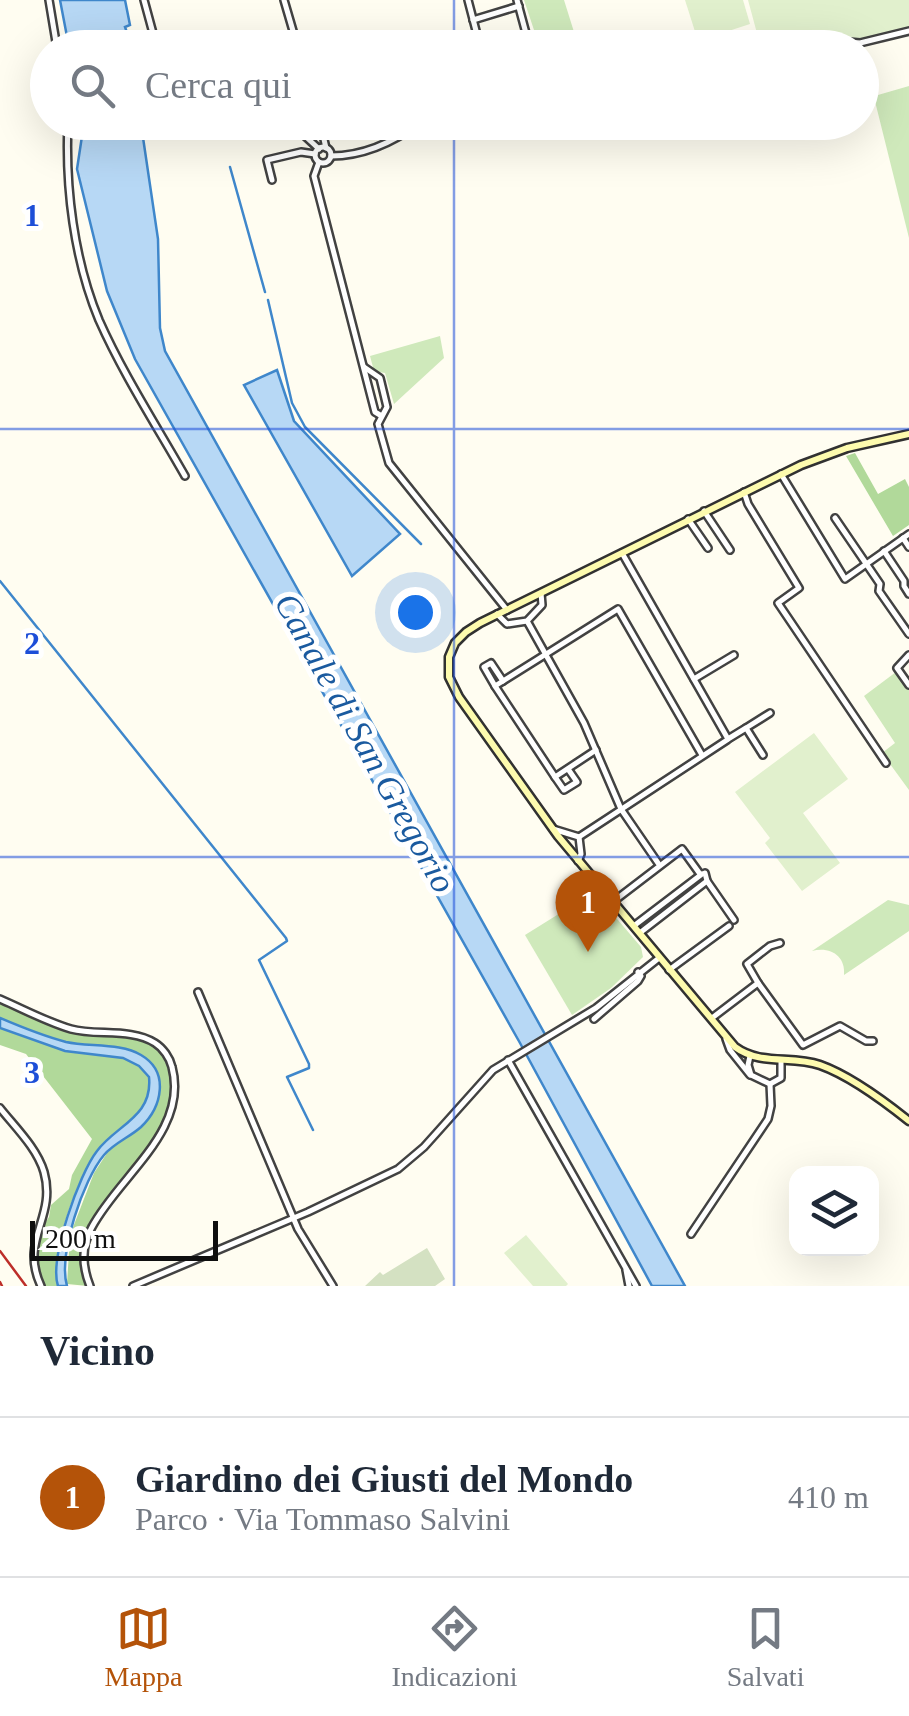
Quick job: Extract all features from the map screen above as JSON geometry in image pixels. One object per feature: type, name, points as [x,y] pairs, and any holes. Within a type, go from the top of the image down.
[{"type":"street","points":[[48,0],[54,30]]},
{"type":"street","points":[[144,0],[152,30]]},
{"type":"street","points":[[284,0],[293,30]]},
{"type":"street","points":[[468,0],[476,30]]},
{"type":"street","points":[[473,20],[518,3],[525,30]]},
{"type":"street","points":[[879,38],[909,31]]},
{"type":"street","points":[[68,140],[69,184],[94,306],[113,349],[185,476]]},
{"type":"street","points":[[309,140],[331,156],[358,153],[392,140]]},
{"type":"street","points":[[320,140],[314,176],[389,463],[507,610]]},
{"type":"street","points":[[272,180],[267,160],[320,150]]},
{"type":"street","points":[[319,162],[328,162],[331,156]]},
{"type":"street","points":[[366,372],[380,378],[387,406],[379,418]]},
{"type":"street","points":[[909,434],[831,453],[781,474],[473,626],[455,644],[449,677],[459,698],[553,829],[739,1050],[750,1056],[803,1061],[828,1068],[909,1121]]},
{"type":"street","points":[[781,474],[845,579],[906,536],[909,547]]},
{"type":"street","points":[[744,492],[799,588],[778,603],[886,763]]},
{"type":"street","points":[[704,511],[730,550]]},
{"type":"street","points":[[834,518],[909,634]]},
{"type":"street","points":[[688,519],[708,548]]},
{"type":"street","points":[[622,552],[728,739]]},
{"type":"street","points":[[884,552],[909,594]]},
{"type":"street","points":[[497,614],[507,624],[527,622],[542,605],[541,593]]},
{"type":"street","points":[[495,686],[618,609],[702,756]]},
{"type":"street","points":[[527,622],[596,750],[621,809],[658,863]]},
{"type":"street","points":[[694,680],[734,656]]},
{"type":"street","points":[[909,656],[896,668],[909,685]]},
{"type":"street","points":[[503,681],[491,663],[484,667],[564,790],[576,782],[568,769]]},
{"type":"street","points":[[579,838],[770,713]]},
{"type":"street","points":[[746,728],[763,754]]},
{"type":"street","points":[[555,777],[596,750]]},
{"type":"street","points":[[553,829],[579,838]]},
{"type":"street","points":[[578,860],[579,838]]},
{"type":"street","points":[[614,901],[682,849],[700,874],[708,876],[707,881],[732,923],[670,970]]},
{"type":"street","points":[[638,929],[700,874]]},
{"type":"street","points":[[638,929],[707,881]]},
{"type":"street","points":[[780,943],[746,964],[803,1045],[840,1026],[873,1041]]},
{"type":"street","points":[[133,1286],[363,1188],[410,1160],[482,1080],[596,1008],[658,958]]},
{"type":"street","points":[[594,1018],[638,980],[638,972]]},
{"type":"street","points":[[712,1018],[758,982]]},
{"type":"street","points":[[198,992],[293,1218],[333,1286]]},
{"type":"street","points":[[0,999],[71,1029],[134,1036],[155,1043],[170,1058],[176,1084],[171,1114],[161,1135],[91,1228],[83,1254],[90,1286]]},
{"type":"street","points":[[726,1036],[740,1066],[770,1084]]},
{"type":"street","points":[[750,1056],[748,1071],[754,1077]]},
{"type":"street","points":[[511,1059],[633,1286]]},
{"type":"street","points":[[770,1084],[781,1078],[781,1060]]},
{"type":"street","points":[[692,1234],[768,1118],[770,1084]]},
{"type":"street","points":[[0,1108],[37,1156],[45,1177],[44,1215],[32,1250],[41,1286]]},
{"type":"green space","points":[[524,0],[564,0],[573,30],[534,30]]},
{"type":"green space","points":[[685,0],[743,0],[750,24],[732,30],[695,30]]},
{"type":"green space","points":[[748,0],[909,0],[909,29],[879,36],[879,30],[756,30]]},
{"type":"green space","points":[[909,86],[909,238],[879,117],[879,95]]},
{"type":"green space","points":[[440,336],[444,358],[394,404],[385,373],[374,371],[370,356]]},
{"type":"green space","points":[[855,453],[878,494],[905,479],[909,487],[909,525],[893,536],[846,456]]},
{"type":"green space","points":[[896,672],[909,689],[909,790],[882,753],[895,743],[864,696]]},
{"type":"green space","points":[[814,733],[848,779],[803,813],[840,863],[802,891],[765,843],[770,838],[735,792]]},
{"type":"green space","points":[[594,892],[641,947],[643,957],[611,988],[572,1015],[525,935]]},
{"type":"green space","points":[[888,900],[909,905],[909,931],[844,975],[836,954],[812,951]]},
{"type":"green space","points":[[0,1001],[71,1030],[145,1039],[160,1049],[170,1066],[174,1093],[170,1114],[160,1134],[100,1207],[86,1234],[82,1256],[88,1286],[67,1284],[70,1235],[94,1173],[111,1147],[139,1128],[157,1071],[128,1052],[59,1040],[0,1018]]},
{"type":"green space","points":[[0,1028],[65,1051],[123,1058],[149,1077],[145,1102],[139,1111],[97,1151],[81,1179],[57,1255],[58,1286],[44,1286],[35,1264],[35,1239],[49,1217],[51,1205],[69,1189],[72,1175],[92,1139],[26,1054],[0,1045]]},
{"type":"green space","points":[[526,1235],[566,1286],[533,1286],[504,1253]]},
{"type":"green space","points":[[427,1248],[445,1279],[435,1286],[365,1286],[380,1272],[383,1275]]},
{"type":"water","points":[[60,0],[125,0],[130,25],[126,30],[66,30]]},
{"type":"water","name":"Canale di San Gregorio","points":[[81,140],[143,140],[158,239],[160,328],[165,351],[685,1286],[652,1286],[520,1043],[135,359],[107,291],[77,169]]},
{"type":"water","points":[[277,370],[294,421],[400,534],[352,576],[244,385]]},
{"type":"water","points":[[0,1018],[66,1042],[133,1051],[150,1062],[159,1080],[158,1100],[148,1119],[108,1151],[88,1182],[69,1237],[67,1286],[58,1286],[56,1273],[74,1197],[97,1151],[145,1102],[149,1077],[123,1058],[65,1051],[0,1028]]},
{"type":"waterway","points":[[230,167],[265,292]]},
{"type":"waterway","points":[[268,300],[292,403],[305,427],[421,544]]},
{"type":"waterway","points":[[0,581],[286,938],[259,960],[309,1064],[309,1068],[287,1077],[313,1130]]},
{"type":"railway","points":[[0,1251],[26,1286]]},
{"type":"railway","points":[[0,1282],[2,1286]]},
{"type":"place","name":"Giardino dei Giusti del Mondo","points":[[588,952]]}]
